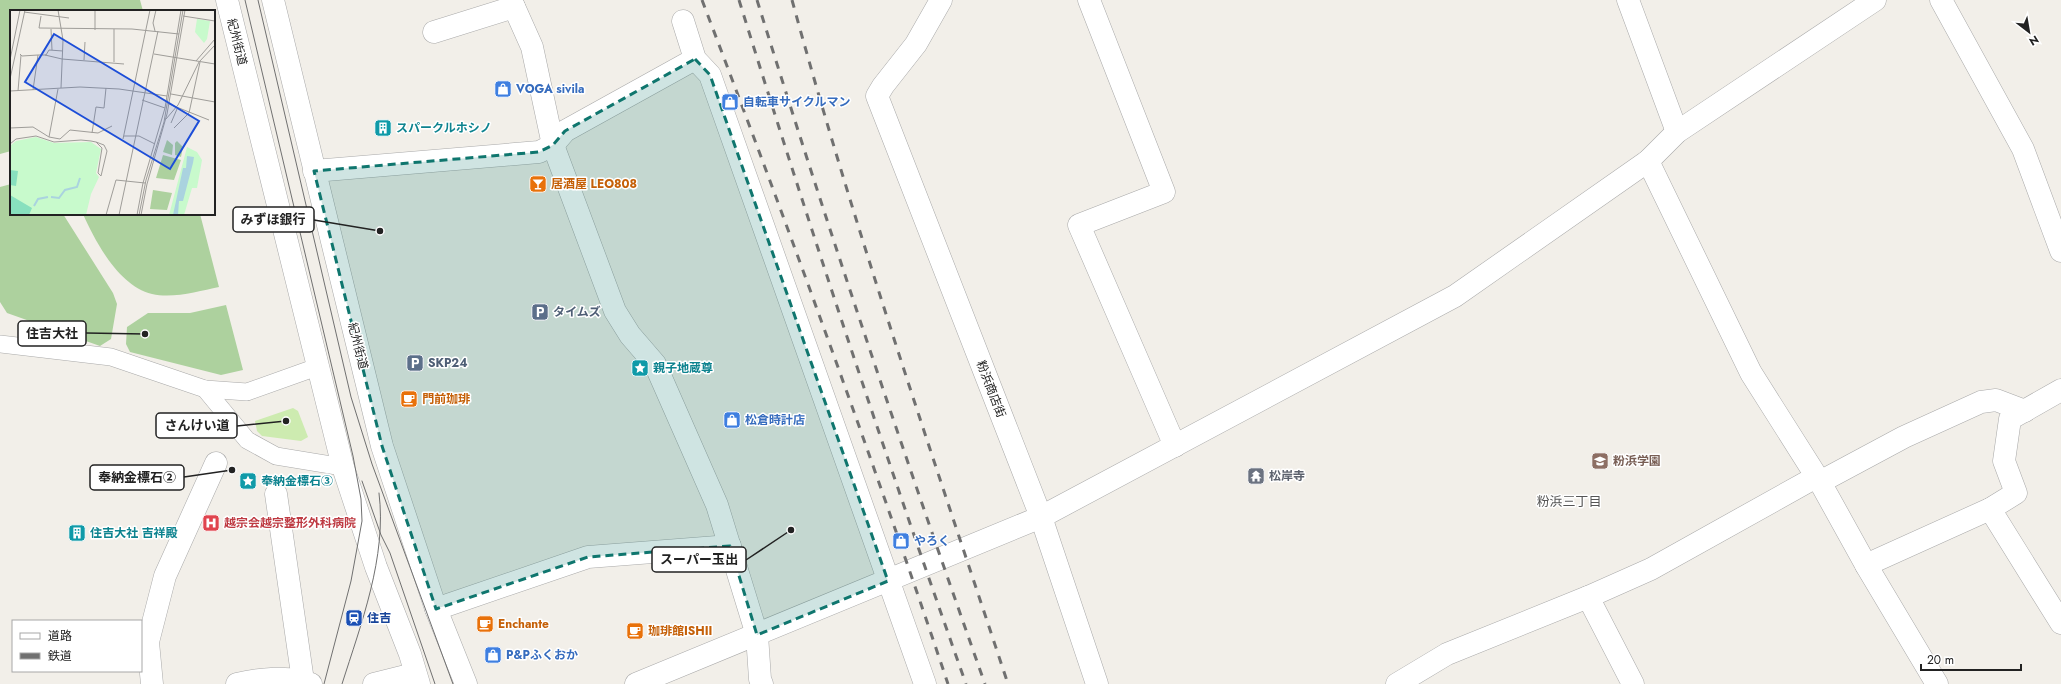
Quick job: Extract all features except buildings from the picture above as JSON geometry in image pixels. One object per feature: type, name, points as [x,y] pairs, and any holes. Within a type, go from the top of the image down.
[{"type":"street","name":"紀州街道","points":[[227,0],[343,467],[376,567],[410,654],[417,679]]},
{"type":"street","name":"紀州街道","points":[[273,0],[382,446],[436,609],[466,684]]},
{"type":"street","name":"粉浜商店街","points":[[941,0],[916,44],[883,86],[877,96],[1041,517],[1097,684]]},
{"type":"street","points":[[1089,0],[1164,192],[1079,225],[1174,446]]},
{"type":"street","points":[[1628,0],[1677,132]]},
{"type":"street","points":[[636,684],[1041,517],[1456,296],[1648,161],[1677,132],[1875,0]]},
{"type":"street","points":[[1940,0],[2023,149],[2061,251]]},
{"type":"street","points":[[434,32],[513,3],[532,47],[553,145],[616,310],[630,335],[655,364],[717,505],[757,635],[760,679],[762,684]]},
{"type":"street","points":[[683,21],[695,59],[710,75],[925,684]]},
{"type":"street","points":[[314,171],[539,152],[553,145],[565,131],[695,59]]},
{"type":"street","points":[[1648,161],[1751,373],[1818,480],[1866,565],[1937,684]]},
{"type":"street","points":[[1866,565],[1990,509],[2016,494],[2004,461],[2010,419],[2061,390]]},
{"type":"street","points":[[1397,684],[1447,654],[1588,597],[1651,569],[1818,480],[1904,437],[1981,402],[1996,400],[2025,411]]},
{"type":"street","points":[[152,684],[148,642],[165,576],[216,463]]},
{"type":"street","points":[[237,684],[258,679],[307,682],[276,494]]},
{"type":"street","points":[[1990,509],[2061,624]]},
{"type":"street","points":[[436,609],[588,557],[730,546]]},
{"type":"street","points":[[1588,597],[1634,684]]},
{"type":"street","points":[[374,684],[417,679]]},
{"type":"lane","points":[[0,344],[111,358],[205,389],[247,392],[317,367]]},
{"type":"lane","points":[[205,389],[248,440],[276,456],[343,467]]},
{"type":"highlighted area","points":[[695,59],[710,75],[888,581],[757,635],[730,546],[588,557],[436,609],[382,446],[314,171],[539,152],[553,145],[565,131]]},
{"type":"green space","points":[[0,0],[140,0],[143,10],[10,10],[10,151],[0,154]]},
{"type":"green space","points":[[10,184],[10,215],[64,215],[113,293],[117,304],[111,339],[100,346],[7,313],[0,302],[0,187]]},
{"type":"green space","points":[[84,215],[200,215],[219,287],[169,296],[152,294],[129,282],[119,273],[110,262],[95,238]]},
{"type":"green space","points":[[226,305],[243,370],[221,375],[130,352],[126,344],[127,327],[148,313],[190,313]]},
{"type":"green space","points":[[293,408],[298,411],[308,437],[301,441],[262,436],[257,431],[255,421]]},
{"type":"tram line","points":[[245,0],[353,456],[361,499],[362,521],[351,581],[324,684]]},
{"type":"tram line","points":[[258,0],[351,397],[372,464],[453,684]]},
{"type":"tram line","points":[[362,481],[381,535],[390,553],[435,684]]},
{"type":"tram line","points":[[342,684],[371,590],[376,566],[380,517],[379,493]]},
{"type":"railway","points":[[702,0],[828,340],[948,684]]},
{"type":"railway","points":[[739,0],[849,343],[966,684]]},
{"type":"railway","points":[[757,0],[811,172],[985,684]]},
{"type":"railway","points":[[792,0],[816,86],[868,258],[1008,684]]},
{"type":"place","name":"VOGA sivila","points":[[503,89]]},
{"type":"place","name":"自転車サイクルマン","points":[[730,102]]},
{"type":"place","name":"スパークルホシノ","points":[[383,128]]},
{"type":"place","name":"居酒屋 LEO808","points":[[538,184]]},
{"type":"place","name":"みずほ銀行","points":[[380,231]]},
{"type":"place","name":"タイムズ","points":[[540,312]]},
{"type":"place","name":"住吉大社","points":[[145,334]]},
{"type":"place","name":"SKP24","points":[[415,363]]},
{"type":"place","name":"親子地蔵尊","points":[[640,368]]},
{"type":"place","name":"門前珈琲","points":[[409,399]]},
{"type":"place","name":"松倉時計店","points":[[732,420]]},
{"type":"place","name":"さんけい道","points":[[286,421]]},
{"type":"place","name":"粉浜学園","points":[[1600,461]]},
{"type":"place","name":"奉納金標石②","points":[[232,470]]},
{"type":"place","name":"松岸寺","points":[[1256,476]]},
{"type":"place","name":"奉納金標石③","points":[[248,481]]},
{"type":"place","name":"越宗会越宗整形外科病院","points":[[211,523]]},
{"type":"place","name":"スーパー玉出","points":[[791,530]]},
{"type":"place","name":"住吉大社 吉祥殿","points":[[77,533]]},
{"type":"place","name":"やろく","points":[[901,541]]},
{"type":"place","name":"住吉","points":[[354,618]]},
{"type":"place","name":"Enchante","points":[[485,624]]},
{"type":"place","name":"珈琲館ISHII","points":[[635,631]]},
{"type":"place","name":"P&Pふくおか","points":[[493,655]]},
{"type":"district","name":"粉浜三丁目","points":[[1569,501]]}]
